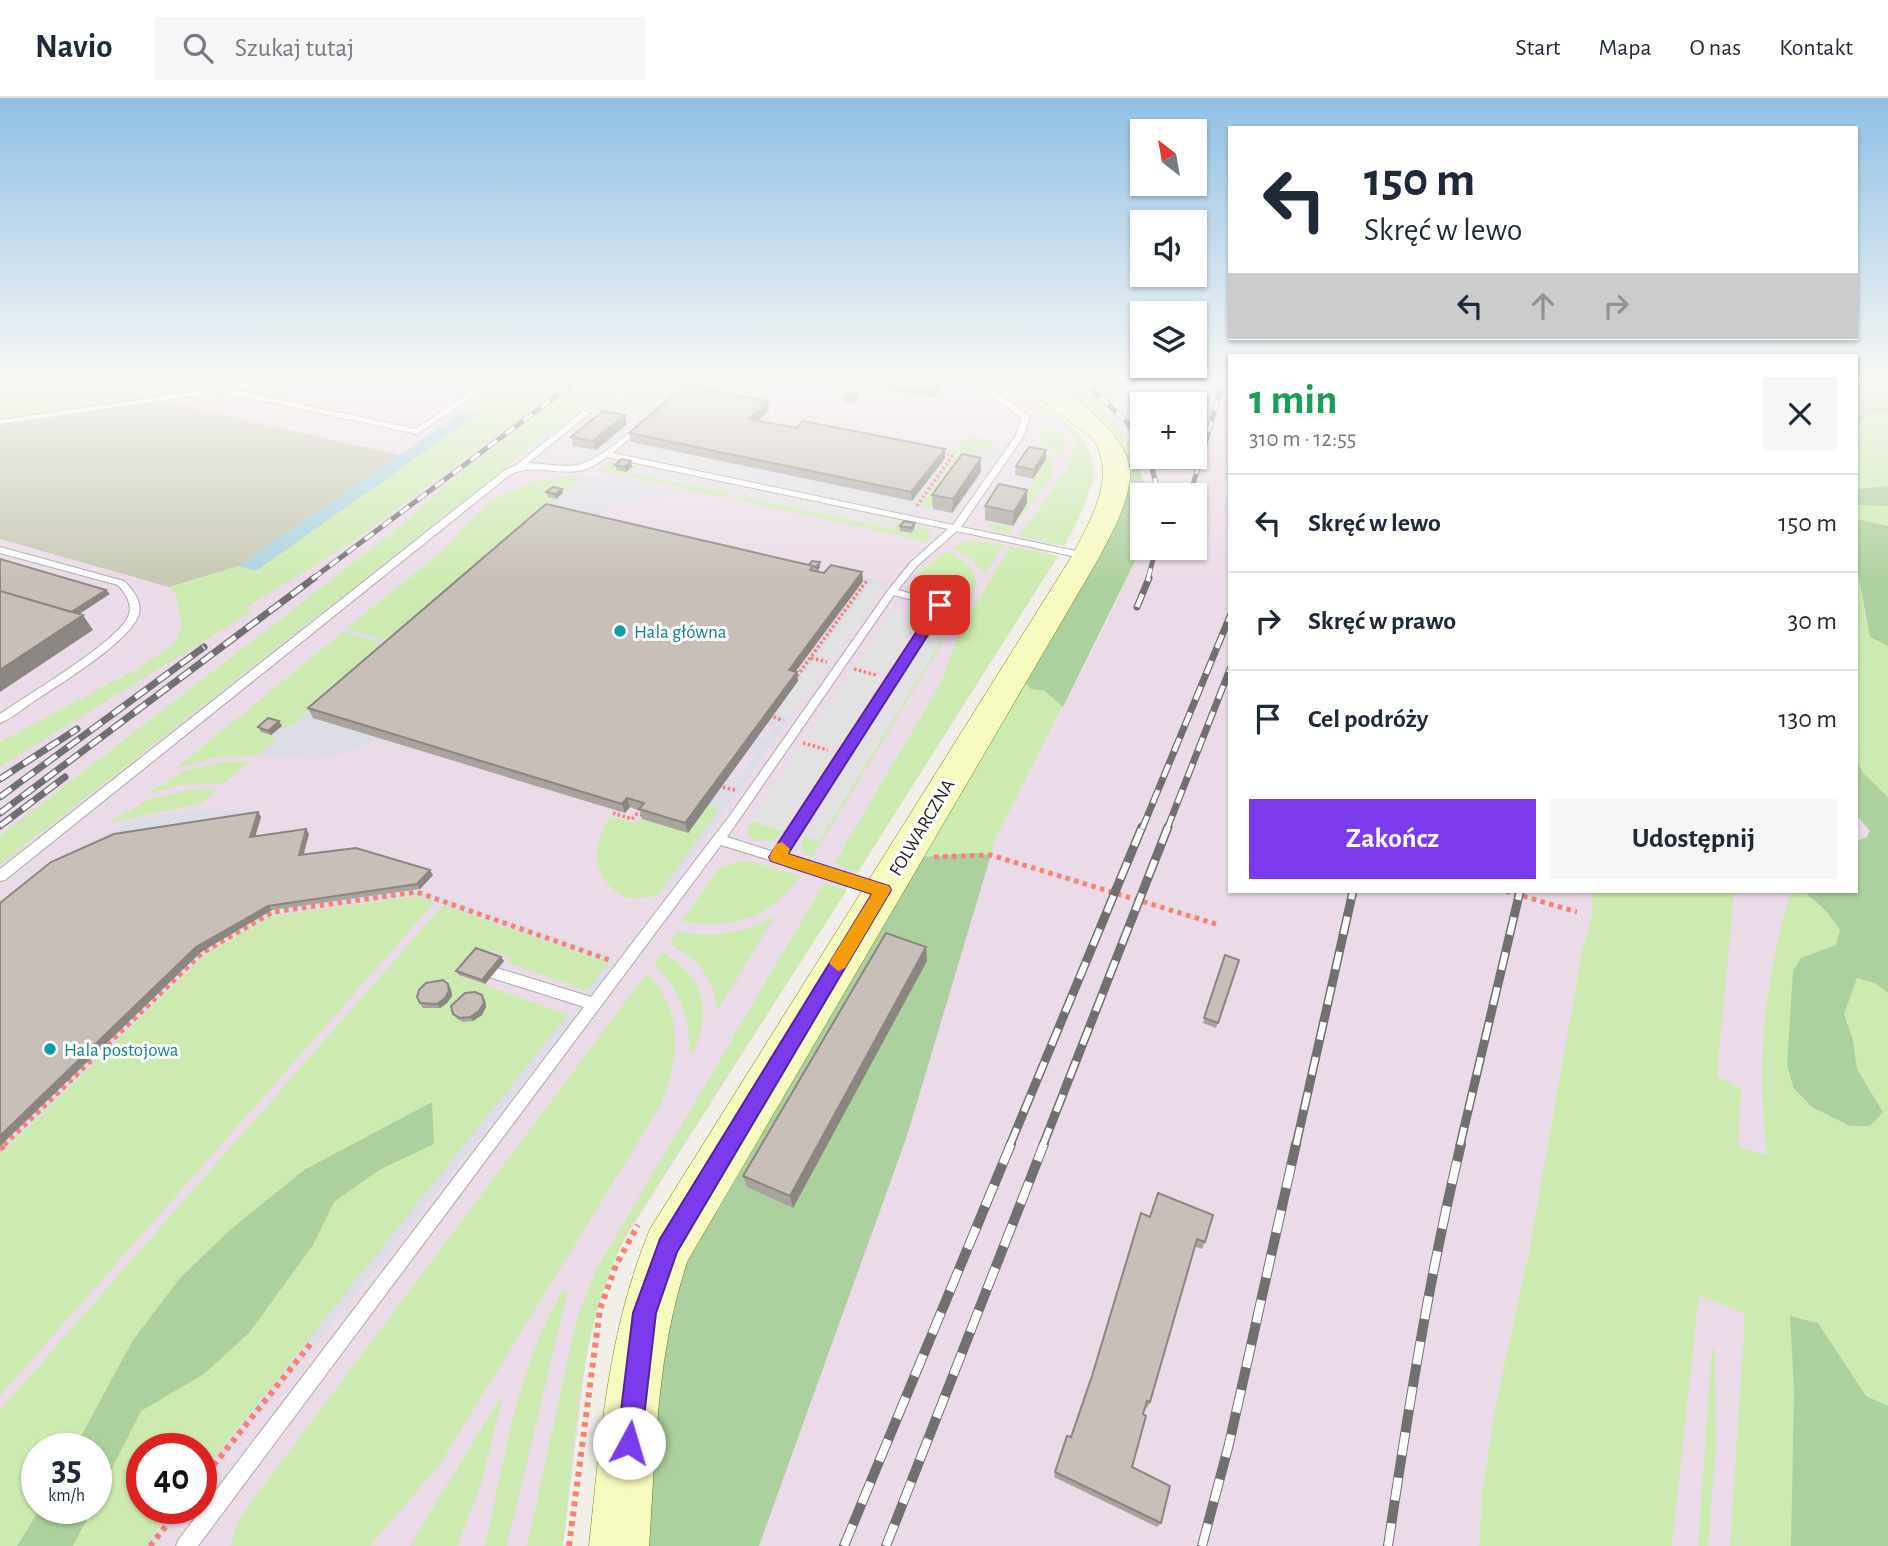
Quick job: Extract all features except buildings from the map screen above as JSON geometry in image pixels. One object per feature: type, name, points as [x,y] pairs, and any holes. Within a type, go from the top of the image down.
[{"type":"street","name":"FOLWARCZNA","points":[[619,1546],[640,1340],[655,1276],[668,1247],[1086,556],[1116,493],[1119,473],[1113,450]]},
{"type":"lane","points":[[0,876],[540,450]]},
{"type":"lane","points":[[519,466],[576,468],[593,463],[610,450]]},
{"type":"lane","points":[[186,1546],[718,839],[892,591],[914,564],[956,527],[1009,450]]},
{"type":"lane","points":[[605,454],[1086,556]]},
{"type":"lane","points":[[0,550],[121,583],[132,595],[135,604],[131,621],[110,642],[0,719]]},
{"type":"lane","points":[[777,857],[940,605],[892,591]]},
{"type":"lane","points":[[718,839],[777,857],[894,871]]},
{"type":"lane","points":[[494,973],[594,1004]]},
{"type":"path","points":[[917,506],[952,456],[947,454]]},
{"type":"path","points":[[788,689],[868,579]]},
{"type":"path","points":[[811,658],[829,663]]},
{"type":"path","points":[[853,669],[884,677]]},
{"type":"path","points":[[762,726],[776,707]]},
{"type":"path","points":[[803,743],[835,752]]},
{"type":"path","points":[[710,797],[726,776]]},
{"type":"path","points":[[718,786],[735,790]]},
{"type":"path","points":[[613,813],[632,819],[637,814],[655,819]]},
{"type":"path","points":[[894,871],[923,857],[991,855],[1216,924]]},
{"type":"path","points":[[0,1149],[202,953],[273,912],[417,892],[613,962]]},
{"type":"path","points":[[1513,893],[1577,912]]},
{"type":"path","points":[[150,1546],[167,1524]]},
{"type":"shaded area","points":[[0,450],[1086,450],[1090,455],[1095,473],[1094,481],[1064,546],[1053,543],[1047,553],[1058,556],[619,1248],[597,1301],[590,1329],[563,1546],[0,1546]]},
{"type":"shaded area","points":[[0,450],[375,450],[399,455],[239,566],[169,587],[0,539]]},
{"type":"shaded area","points":[[528,450],[549,450],[536,460],[520,456]]},
{"type":"shaded area","points":[[602,450],[593,457],[575,461],[568,451]]},
{"type":"shaded area","points":[[638,450],[647,450],[753,472],[747,479],[633,455]]},
{"type":"shaded area","points":[[647,450],[658,450],[911,501],[948,453],[957,455],[920,506],[952,513],[981,472],[962,468],[976,450],[998,452],[953,515],[918,508],[913,514],[909,513],[914,506],[787,479],[781,486],[747,479],[752,472]]},
{"type":"shaded area","points":[[1207,450],[1228,450],[1228,893],[1858,893],[1858,450],[1888,450],[1888,1546],[759,1546],[907,1136],[996,838],[1119,597],[1135,560],[1207,560],[1207,483],[1145,483],[1140,469],[1207,469]]},
{"type":"shaded area","points":[[637,466],[738,487],[731,494],[630,472]]},
{"type":"shaded area","points":[[569,476],[622,479],[687,495],[646,498],[606,510],[314,717],[380,738],[352,752],[320,759],[257,756],[278,738],[261,732],[272,723],[289,728],[386,645],[343,632],[346,629],[390,641],[556,500],[548,497],[554,491],[567,494],[584,480]]},
{"type":"shaded area","points":[[787,479],[915,506],[909,513],[781,486]]},
{"type":"shaded area","points":[[744,488],[898,521],[892,529],[737,496]]},
{"type":"shaded area","points":[[850,571],[887,582],[884,586],[870,583],[817,656],[831,660],[828,664],[813,661],[798,681],[790,679],[862,582]]},
{"type":"shaded area","points":[[870,583],[884,586],[831,660],[816,657]]},
{"type":"shaded area","points":[[951,601],[964,604],[819,841],[804,837]]},
{"type":"shaded area","points":[[894,609],[923,616],[885,674],[855,667]]},
{"type":"shaded area","points":[[813,661],[828,664],[792,716],[776,712]]},
{"type":"shaded area","points":[[852,670],[883,678],[837,749],[805,740]]},
{"type":"shaded area","points":[[776,712],[792,716],[670,887],[657,896],[717,813],[716,807],[708,805],[727,779],[736,781],[757,752],[749,749],[758,737],[766,739],[774,728],[766,725]]},
{"type":"shaded area","points":[[802,745],[834,754],[784,831],[750,821]]},
{"type":"shaded area","points":[[211,809],[240,810],[261,817],[119,839],[83,854],[74,851],[124,824],[159,815]]},
{"type":"shaded area","points":[[420,889],[612,956],[616,964],[593,993],[587,991],[609,963],[416,896],[272,916],[205,955],[0,1155],[0,1146],[201,952],[272,910]]},
{"type":"shaded area","points":[[568,1015],[575,1017],[217,1469],[217,1455]]},
{"type":"shaded area","points":[[162,1524],[174,1524],[156,1546],[145,1546]]},
{"type":"green space","points":[[427,450],[478,450],[346,546],[246,608],[253,611],[0,767],[0,742],[142,666],[175,643],[182,626],[176,596],[169,587],[239,566],[256,571]]},
{"type":"green space","points":[[491,450],[529,450],[0,865],[0,836],[389,535]]},
{"type":"green space","points":[[951,450],[976,450],[933,509],[919,506],[956,455],[948,453]]},
{"type":"green space","points":[[1029,450],[1043,450],[1052,461],[1051,477],[1008,534],[993,530],[985,522],[1012,527],[1027,502],[1023,500],[1045,460],[1026,455]]},
{"type":"green space","points":[[1051,450],[1064,450],[1062,457]]},
{"type":"green space","points":[[1074,450],[1088,450],[1093,464],[1091,485],[1082,512],[1064,546],[1018,536],[1065,472]]},
{"type":"green space","points":[[1123,450],[1130,450],[1130,469],[1140,469],[1144,483],[1130,483],[1130,560],[1136,560],[996,838],[991,855],[923,857],[1129,486],[1129,467]]},
{"type":"green space","points":[[1858,450],[1888,450],[1888,486],[1858,489]]},
{"type":"green space","points":[[1130,452],[1130,469],[1140,469],[1144,483],[1130,483],[1130,560],[1135,560],[1063,707],[1045,691],[1031,689],[1025,682],[1127,494],[1130,472],[1126,456]]},
{"type":"green space","points":[[616,461],[624,463],[626,472],[633,465],[637,466],[630,473],[731,494],[727,498],[597,470]]},
{"type":"green space","points":[[569,476],[584,479],[556,499],[390,642],[346,629],[447,547],[474,516],[500,496],[537,481]]},
{"type":"green space","points":[[1888,486],[1888,506],[1858,505],[1858,489]]},
{"type":"green space","points":[[737,496],[891,529],[898,521],[904,523],[899,531],[911,533],[916,525],[927,529],[931,536],[928,542],[733,499]]},
{"type":"green space","points":[[1858,505],[1888,506],[1888,526],[1858,519]]},
{"type":"green space","points":[[1858,519],[1888,526],[1888,646],[1870,637],[1858,572]]},
{"type":"green space","points":[[970,541],[1004,544],[985,574],[971,559],[952,548]]},
{"type":"green space","points":[[1011,546],[1058,556],[858,872],[834,864],[943,679],[959,631]]},
{"type":"green space","points":[[946,551],[964,561],[972,570],[975,589],[812,858],[801,848],[803,836],[819,841],[964,604],[920,593],[912,588],[920,572]]},
{"type":"green space","points":[[1858,572],[1870,637],[1888,646],[1888,797],[1864,774],[1858,764]]},
{"type":"green space","points":[[343,632],[387,644],[289,728],[272,723],[262,732],[278,738],[257,756],[218,757],[175,769]]},
{"type":"green space","points":[[224,761],[249,762],[225,783],[178,785],[145,795],[183,772]]},
{"type":"green space","points":[[1858,764],[1864,774],[1888,797],[1888,993],[1875,983],[1857,978],[1844,1014],[1853,1040],[1857,1069],[1883,1112],[1870,1126],[1850,1126],[1812,1107],[1794,1089],[1787,1065],[1793,971],[1801,958],[1836,945],[1840,930],[1827,912],[1806,893],[1858,893],[1858,841],[1867,837],[1870,831],[1858,817]]},
{"type":"green space","points":[[192,789],[218,789],[201,804],[108,823],[147,800]]},
{"type":"green space","points":[[708,805],[716,807],[717,813],[657,896],[630,899],[608,884],[601,874],[597,851],[599,840],[611,816],[637,824],[642,819],[688,832]]},
{"type":"green space","points":[[750,821],[784,831],[773,841],[756,841],[747,834]]},
{"type":"green space","points":[[974,853],[991,855],[907,1136],[759,1546],[644,1546],[663,1342],[675,1308],[671,1299],[709,1215],[718,1210],[923,857]]},
{"type":"green space","points":[[740,861],[754,862],[800,876],[777,902],[748,918],[716,924],[682,921],[718,869]]},
{"type":"green space","points":[[824,883],[847,890],[634,1222],[615,1259],[590,1338],[582,1380],[563,1546],[527,1546],[577,1318],[596,1270]]},
{"type":"green space","points":[[1593,893],[1734,893],[1717,1076],[1741,1088],[1738,1147],[1767,1155],[1762,1086],[1765,1021],[1774,957],[1790,893],[1806,893],[1827,912],[1840,930],[1836,945],[1801,958],[1794,1089],[1812,1107],[1850,1126],[1883,1111],[1857,1069],[1853,1040],[1844,1014],[1857,977],[1875,983],[1888,993],[1888,1406],[1866,1396],[1818,1323],[1791,1316],[1794,1390],[1791,1546],[1730,1546],[1745,1314],[1699,1295],[1672,1546],[1479,1546],[1482,1494],[1497,1399],[1529,1253],[1582,952],[1592,914]]},
{"type":"green space","points":[[416,896],[435,902],[0,1396],[0,1155],[205,955],[272,916]]},
{"type":"green space","points":[[443,905],[609,963],[587,991],[508,963],[511,958],[489,950],[460,976],[568,1015],[217,1455],[217,1433],[126,1433],[126,1524],[162,1524],[145,1546],[0,1546],[0,1410]]},
{"type":"green space","points":[[775,916],[717,1012],[713,990],[704,971],[689,956],[669,944],[678,931],[728,933],[752,927]]},
{"type":"green space","points":[[662,953],[688,972],[701,996],[702,1023],[693,1053],[689,1053],[688,1027],[682,1004],[671,983],[654,964]]},
{"type":"green space","points":[[647,973],[667,1003],[675,1036],[672,1070],[661,1105],[439,1466],[370,1546],[230,1546],[240,1517]]},
{"type":"green space","points":[[432,1102],[434,1144],[379,1170],[334,1202],[313,1245],[249,1333],[204,1374],[141,1411],[130,1433],[126,1433],[126,1441],[112,1468],[112,1433],[83,1433],[133,1340],[180,1278],[231,1229],[304,1170]]},
{"type":"green space","points":[[564,1289],[568,1291],[507,1546],[485,1546],[506,1447],[524,1381],[548,1319]]},
{"type":"green space","points":[[1790,1316],[1818,1323],[1866,1396],[1888,1406],[1888,1546],[1791,1546],[1794,1390]]},
{"type":"green space","points":[[1712,1349],[1715,1350],[1716,1448],[1708,1546],[1698,1546]]},
{"type":"green space","points":[[499,1399],[502,1400],[480,1488],[457,1546],[410,1546]]},
{"type":"green space","points":[[30,1524],[84,1524],[73,1546],[17,1546]]},
{"type":"water","points":[[407,450],[428,450],[256,571],[239,566]]},
{"type":"railway","points":[[312,579],[485,450]]},
{"type":"railway","points":[[1194,483],[1203,450]]},
{"type":"railway","points":[[1152,469],[1156,483]]},
{"type":"railway","points":[[1148,579],[1153,560]]},
{"type":"railway","points":[[0,813],[314,578]]},
{"type":"railway","points":[[1137,607],[1149,578]]},
{"type":"railway","points":[[1142,829],[1228,621]]},
{"type":"railway","points":[[0,797],[204,647]]},
{"type":"railway","points":[[1167,829],[1228,674]]},
{"type":"railway","points":[[0,779],[77,729]]},
{"type":"railway","points":[[0,826],[65,777]]},
{"type":"railway","points":[[1010,1145],[1142,827]]},
{"type":"railway","points":[[1043,1145],[1168,827]]},
{"type":"railway","points":[[1296,1145],[1353,893]]},
{"type":"railway","points":[[1460,1145],[1520,893]]},
{"type":"railway","points":[[844,1546],[1011,1144]]},
{"type":"railway","points":[[886,1546],[1044,1144]]},
{"type":"railway","points":[[1202,1546],[1229,1444],[1296,1144]]},
{"type":"railway","points":[[1388,1546],[1429,1294],[1461,1144]]},
{"type":"slow traffic","points":[[782,849],[777,857],[883,890],[838,963]]},
{"type":"place","name":"Hala główna","points":[[620,631]]},
{"type":"place","name":"Hala postojowa","points":[[50,1049]]},
{"type":"route","points":[[629,1443],[645,1313],[655,1276],[668,1247],[883,890],[777,857],[940,605]]}]
